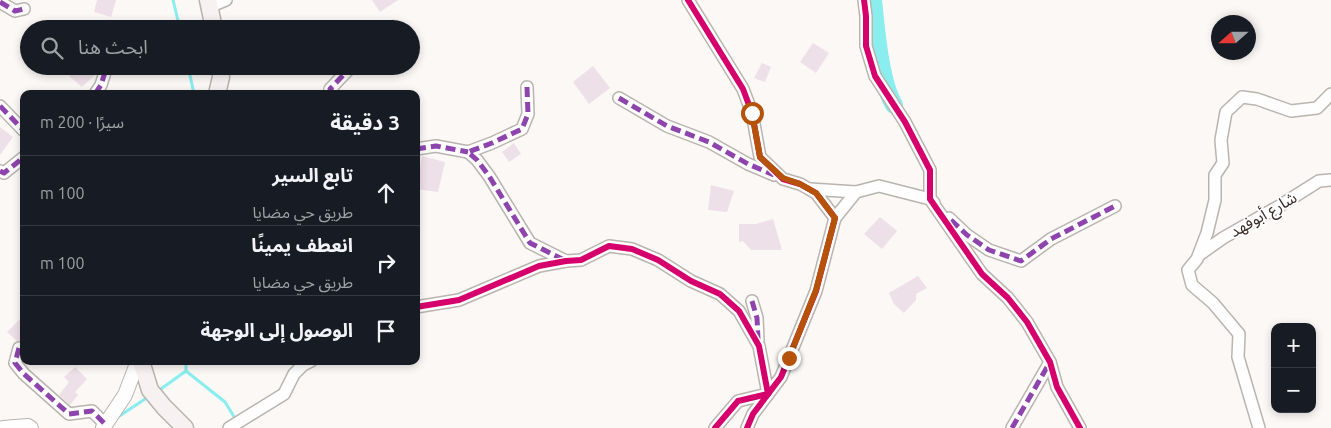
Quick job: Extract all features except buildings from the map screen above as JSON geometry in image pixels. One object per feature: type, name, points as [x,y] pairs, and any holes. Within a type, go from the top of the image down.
[{"type":"main road","points":[[209,4],[212,20]]},
{"type":"main road","points":[[218,90],[221,75]]},
{"type":"main road","points":[[141,365],[150,390],[185,428]]},
{"type":"street","points":[[209,4],[226,0]]},
{"type":"street","points":[[688,0],[743,89],[752,113],[760,157],[783,178]]},
{"type":"street","points":[[864,0],[866,46],[875,76],[905,122],[930,170],[930,199],[982,274],[1008,298],[1027,322],[1050,362],[1057,387],[1080,428]]},
{"type":"street","points":[[0,2],[15,11],[24,9]]},
{"type":"street","points":[[98,90],[104,75]]},
{"type":"street","points":[[331,90],[343,75]]},
{"type":"street","points":[[468,152],[522,129],[528,114],[527,87]]},
{"type":"street","points":[[1259,428],[1238,356],[1239,334],[1213,303],[1192,285],[1188,270],[1199,255],[1207,233],[1215,200],[1215,175],[1223,163],[1221,140],[1226,112],[1242,97],[1257,99],[1291,111],[1317,108],[1331,94]]},
{"type":"street","points":[[619,98],[667,126],[709,142],[748,164],[800,184],[816,193],[835,218]]},
{"type":"street","points":[[0,106],[20,127]]},
{"type":"street","points":[[420,148],[436,146],[468,152],[490,176],[530,243],[566,260]]},
{"type":"street","points":[[0,171],[4,173],[20,161]]},
{"type":"street","name":"شارع أبوفهد","points":[[1199,255],[1223,238],[1319,181],[1331,180]]},
{"type":"street","points":[[809,189],[856,192],[879,186],[930,199],[967,235],[989,250],[1021,261],[1051,238],[1115,206]]},
{"type":"street","points":[[747,428],[753,414],[781,377],[816,290],[835,218],[856,192]]},
{"type":"street","points":[[420,307],[459,300],[539,266],[566,260],[581,260],[609,246],[632,248],[658,260],[691,281],[720,294],[739,311],[759,346]]},
{"type":"street","points":[[752,301],[757,318],[759,346],[768,394]]},
{"type":"street","points":[[19,348],[15,363],[39,388],[69,414],[92,411],[104,426],[125,395],[140,365]]},
{"type":"street","points":[[1012,428],[1050,362]]},
{"type":"street","points":[[229,428],[284,394],[294,374],[303,365]]},
{"type":"street","points":[[715,428],[738,400],[768,394]]},
{"type":"street","points":[[3,428],[28,426],[31,428]]},
{"type":"waterway","points":[[173,0],[178,20]]},
{"type":"waterway","points":[[873,0],[882,69],[885,83],[894,105]]},
{"type":"waterway","points":[[190,75],[193,90]]},
{"type":"waterway","points":[[186,365],[186,371]]},
{"type":"waterway","points":[[186,371],[225,402],[241,428]]},
{"type":"waterway","points":[[158,391],[186,371]]},
{"type":"waterway","points":[[118,417],[148,397]]},
{"type":"marked path","points":[[0,2],[15,11],[24,9]]},
{"type":"marked path","points":[[98,90],[104,75]]},
{"type":"marked path","points":[[331,90],[343,75]]},
{"type":"marked path","points":[[527,87],[528,114],[522,129],[468,152],[477,160],[489,176],[530,243],[566,261]]},
{"type":"marked path","points":[[619,98],[667,126],[709,142],[748,164],[774,175]]},
{"type":"marked path","points":[[0,106],[20,127]]},
{"type":"marked path","points":[[420,148],[436,146],[468,152]]},
{"type":"marked path","points":[[0,171],[4,173],[20,160]]},
{"type":"marked path","points":[[951,220],[967,235],[989,250],[1021,261],[1051,239],[1115,206]]},
{"type":"marked path","points":[[752,301],[757,318],[758,339]]},
{"type":"marked path","points":[[19,348],[15,363],[24,374],[69,414],[92,411],[105,424]]},
{"type":"marked path","points":[[1012,428],[1050,362]]},
{"type":"cycle path","points":[[688,0],[743,89],[752,113],[760,157],[783,179],[800,184],[816,193],[835,218],[816,291],[781,377],[753,414],[747,428]]},
{"type":"cycle path","points":[[864,0],[866,46],[875,76],[905,122],[930,170],[930,199],[982,274],[1008,298],[1027,322],[1050,362],[1057,387],[1080,428]]},
{"type":"cycle path","points":[[420,306],[459,300],[539,266],[581,260],[609,246],[632,249],[658,260],[691,281],[720,294],[739,311],[759,346],[768,394],[738,401],[715,428]]},
{"type":"route","points":[[752,113],[755,138],[760,157],[783,178],[800,184],[816,193],[835,218],[816,290],[789,358]]}]
